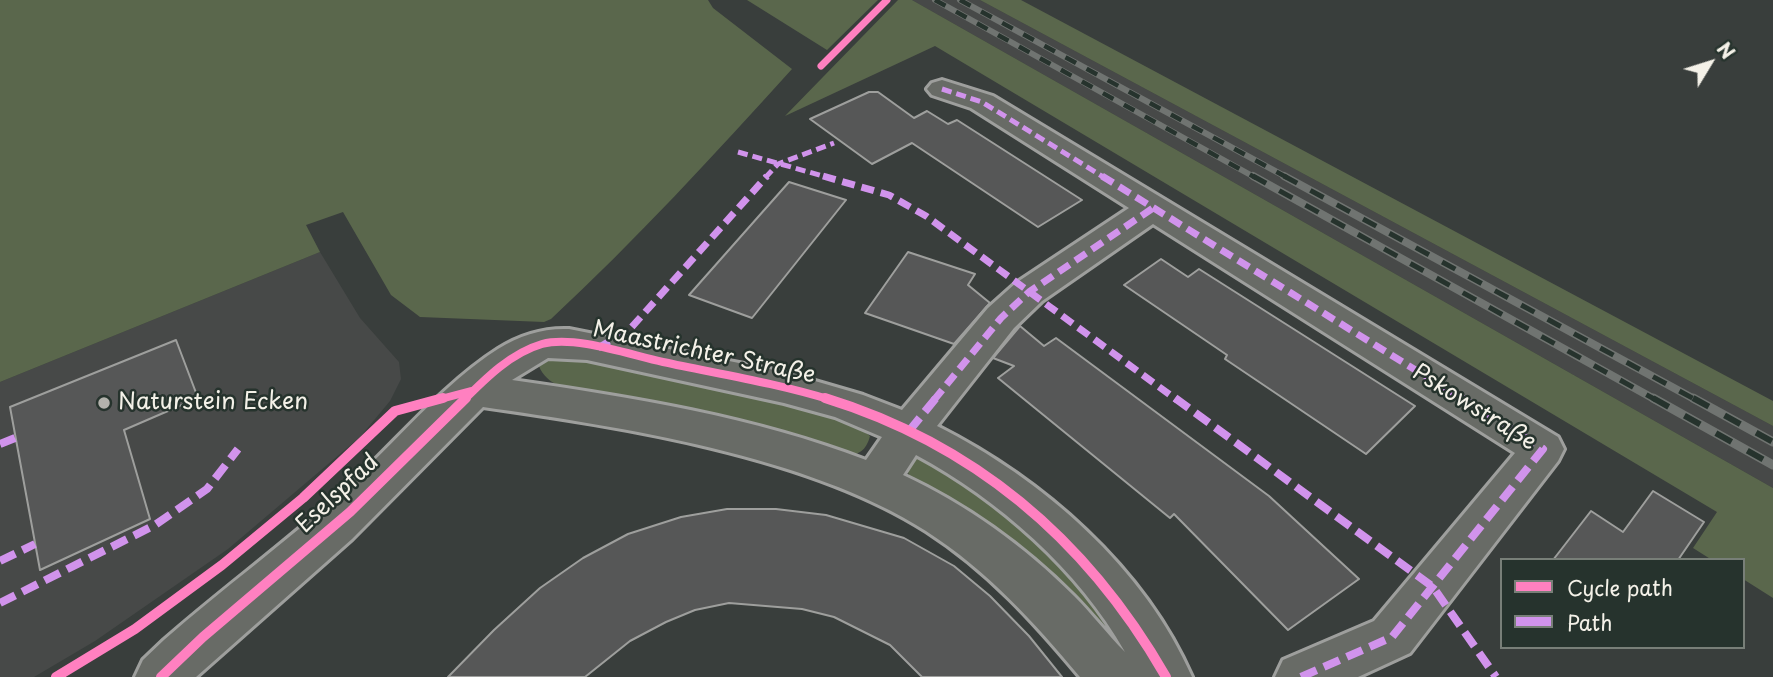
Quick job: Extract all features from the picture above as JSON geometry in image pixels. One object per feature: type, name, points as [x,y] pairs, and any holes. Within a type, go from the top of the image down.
[{"type":"street","name":"Pskowstraße","points":[[942,89],[982,102],[1543,449],[1392,637],[1301,677]]},
{"type":"street","points":[[876,481],[909,431],[1002,318],[1029,292],[1153,208]]},
{"type":"street","name":"Maastrichter Straße","points":[[544,343],[596,349],[789,388],[850,406],[909,431],[965,462],[1015,498],[1062,539],[1107,589],[1149,643],[1166,677]]},
{"type":"street","name":"Eselspfad","points":[[161,677],[196,641],[336,525],[474,390],[509,362],[544,343]]},
{"type":"street","points":[[474,390],[561,402],[784,449],[876,481],[930,510],[993,554],[1059,614],[1115,677]]},
{"type":"street","name":"Eselspfad","points":[[133,677],[196,641]]},
{"type":"shaded area","points":[[912,0],[980,0],[1773,426],[1773,488]]},
{"type":"shaded area","points":[[320,252],[360,318],[399,362],[401,379],[390,401],[360,437],[228,549],[95,641],[34,677],[0,677],[0,382]]},
{"type":"green space","points":[[0,0],[708,0],[713,8],[792,69],[644,228],[583,289],[551,319],[544,322],[420,317],[391,295],[343,212],[306,225],[320,252],[0,382]]},
{"type":"green space","points":[[747,0],[878,0],[827,50]]},
{"type":"green space","points":[[898,0],[912,0],[1773,488],[1773,598],[1745,580],[1745,558],[1709,558],[1693,548],[1717,512],[935,46],[785,116]]},
{"type":"green space","points":[[980,0],[1021,0],[1773,401],[1773,426]]},
{"type":"green space","points":[[561,355],[780,398],[859,427],[870,436],[861,451],[844,456],[587,395],[559,386],[542,372],[539,366],[547,359]]},
{"type":"green space","points":[[923,449],[976,481],[1090,588],[1142,675],[912,487],[909,460]]},
{"type":"building","points":[[869,92],[878,92],[914,118],[927,111],[948,124],[957,120],[1082,200],[1038,227],[912,143],[872,164],[810,119]]},
{"type":"building","points":[[789,182],[846,200],[752,318],[689,295]]},
{"type":"building","points":[[908,252],[975,274],[968,285],[990,303],[954,344],[865,313]]},
{"type":"building","points":[[1161,259],[1188,277],[1199,269],[1415,406],[1366,454],[1225,359],[1227,355],[1124,285]]},
{"type":"building","points":[[1020,326],[1044,346],[1056,338],[1269,496],[1359,579],[1288,630],[1174,514],[1170,518],[998,378],[1014,366],[993,358]]},
{"type":"building","points":[[176,340],[198,398],[124,430],[150,519],[40,570],[10,407]]},
{"type":"building","points":[[1653,491],[1704,522],[1679,558],[1555,558],[1591,511],[1623,532]]},
{"type":"building","points":[[727,509],[776,509],[826,515],[904,538],[954,566],[990,596],[1029,636],[1062,677],[922,677],[890,645],[834,617],[802,609],[729,603],[695,610],[666,622],[630,641],[585,677],[448,677],[540,588],[583,558],[628,534],[681,517]]},
{"type":"railway","points":[[935,0],[1256,178]]},
{"type":"railway","points":[[960,0],[1288,178]]},
{"type":"railway","points":[[1253,176],[1656,400]]},
{"type":"railway","points":[[1284,176],[1696,400]]},
{"type":"railway","points":[[1653,398],[1773,465]]},
{"type":"railway","points":[[1693,398],[1773,442]]},
{"type":"marked path","points":[[942,89],[982,102],[1543,449],[1392,637],[1301,677]]},
{"type":"marked path","points":[[598,348],[630,329],[778,164],[834,143]]},
{"type":"marked path","points":[[738,152],[889,195],[926,216],[1433,587],[1496,677]]},
{"type":"marked path","points":[[909,431],[1001,318],[1029,292],[1153,208]]},
{"type":"marked path","points":[[0,444],[15,438]]},
{"type":"marked path","points":[[0,603],[155,525],[207,489],[238,449]]},
{"type":"marked path","points":[[0,561],[35,544]]},
{"type":"cycle path","points":[[821,66],[887,0]]},
{"type":"cycle path","points":[[161,677],[203,637],[350,512],[489,376],[515,357],[543,344],[554,343],[606,350],[806,393],[849,406],[898,426],[945,450],[991,479],[1073,548],[1109,588],[1140,631],[1166,677]]},
{"type":"cycle path","points":[[56,677],[135,629],[222,565],[303,498],[395,411],[471,391]]},
{"type":"place","name":"Naturstein Ecken","points":[[104,403]]}]
